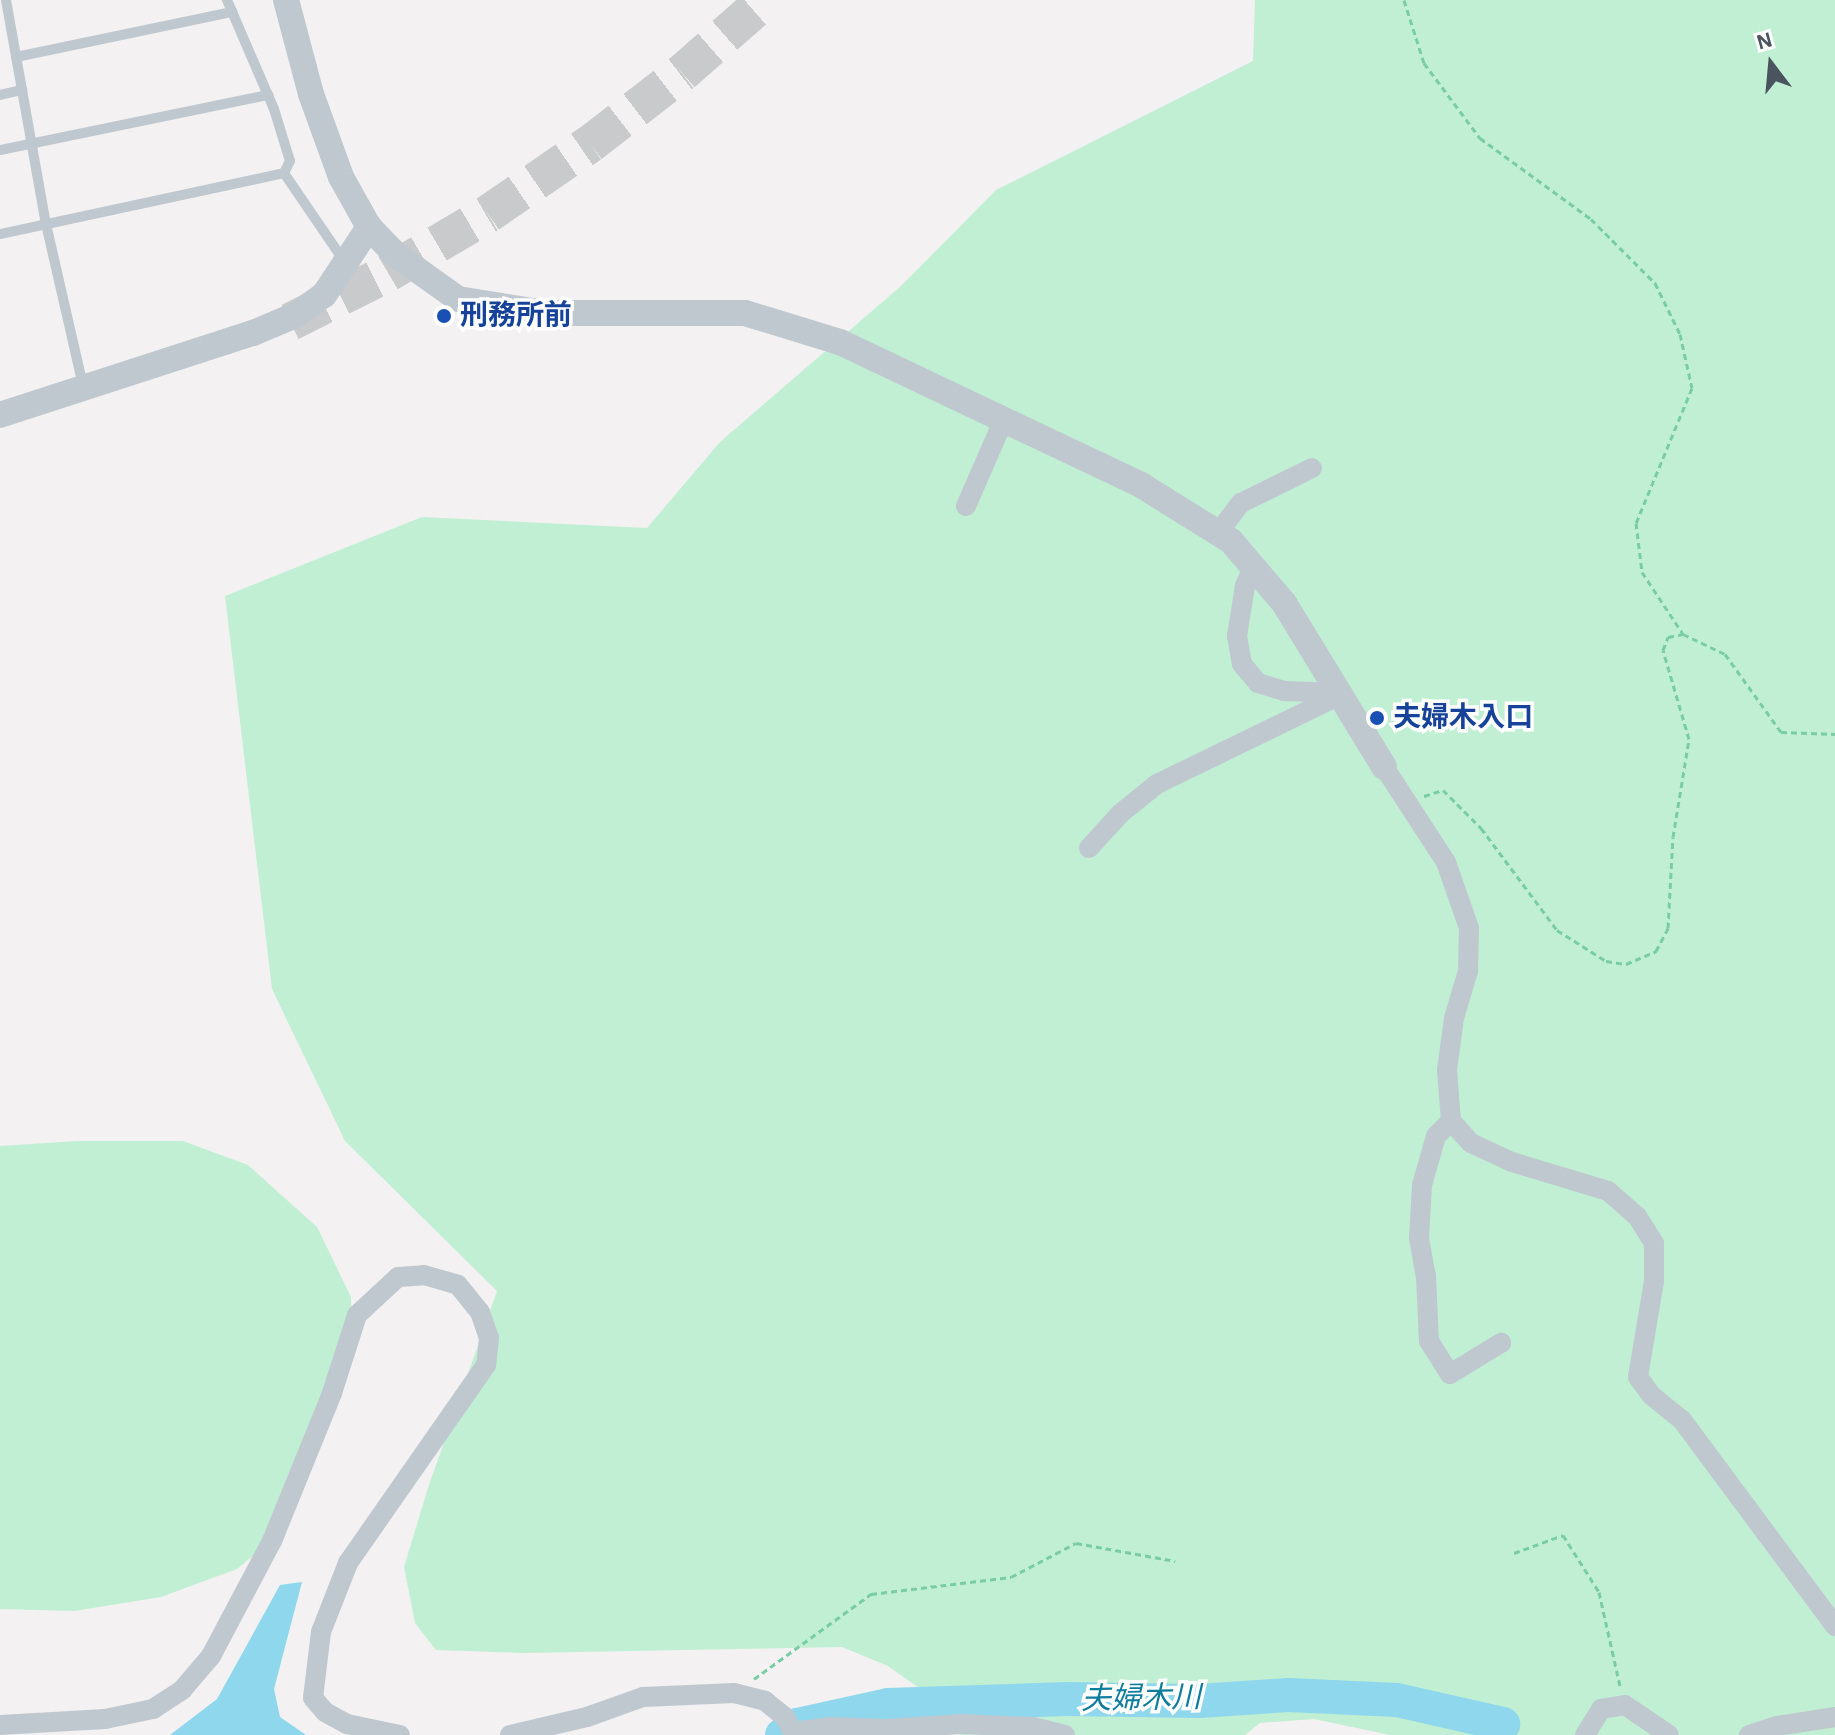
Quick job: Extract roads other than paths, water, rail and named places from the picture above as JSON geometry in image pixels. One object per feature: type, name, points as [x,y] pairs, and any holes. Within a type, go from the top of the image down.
[{"type":"street","points":[[286,0],[311,94],[341,177],[369,227],[395,254],[458,299],[544,313],[745,313],[840,342],[1141,485],[1231,541],[1284,603],[1446,862],[1469,928],[1468,971],[1454,1018],[1447,1070],[1451,1121],[1471,1143],[1512,1162],[1608,1191],[1637,1216],[1654,1243],[1654,1281],[1638,1377],[1651,1395],[1682,1420],[1835,1626]]},
{"type":"street","points":[[0,415],[253,333],[296,315],[324,295],[369,227]]},
{"type":"street","points":[[966,506],[1004,419]]},
{"type":"street","points":[[1218,533],[1241,503],[1312,468]]},
{"type":"street","points":[[1253,567],[1245,586],[1237,636],[1242,664],[1258,683],[1284,691],[1339,694]]},
{"type":"street","points":[[1089,848],[1121,813],[1157,784],[1339,694]]},
{"type":"street","points":[[1451,1121],[1436,1136],[1422,1185],[1419,1238],[1426,1276],[1429,1341],[1450,1374],[1501,1343]]},
{"type":"street","points":[[0,1725],[105,1719],[153,1709],[182,1690],[211,1656],[272,1541],[332,1393],[357,1315],[398,1277],[424,1275],[458,1285],[480,1312],[489,1338],[486,1365],[348,1563],[321,1632],[313,1698],[325,1712],[347,1724],[400,1735]]},
{"type":"street","points":[[510,1735],[587,1717],[643,1697],[734,1693],[765,1701],[785,1717],[794,1734],[829,1727],[887,1729],[961,1724],[1033,1727],[1065,1735]]},
{"type":"street","points":[[1585,1735],[1601,1709],[1625,1705],[1669,1735]]},
{"type":"street","points":[[1749,1735],[1835,1717]]},
{"type":"lane","points":[[6,0],[5,23],[16,57],[46,224],[83,388]]},
{"type":"lane","points":[[227,0],[268,95],[290,161],[284,173]]},
{"type":"lane","points":[[16,57],[232,12]]},
{"type":"lane","points":[[0,95],[22,90]]},
{"type":"lane","points":[[0,150],[268,95]]},
{"type":"lane","points":[[0,234],[284,173]]},
{"type":"lane","points":[[284,173],[345,263]]},
{"type":"water","points":[[302,1582],[274,1689],[280,1717],[306,1735],[170,1735],[217,1699],[280,1585]]},
{"type":"waterway","name":"夫婦木川","points":[[782,1735],[797,1725],[888,1705],[1067,1699],[1199,1701],[1289,1695],[1397,1700],[1503,1724]]},
{"type":"tunnel","points":[[290,322],[388,273],[488,214],[590,144],[682,73],[765,0]]},
{"type":"place","name":"刑務所前","points":[[444,316]]},
{"type":"place","name":"夫婦木入口","points":[[1377,718]]}]
